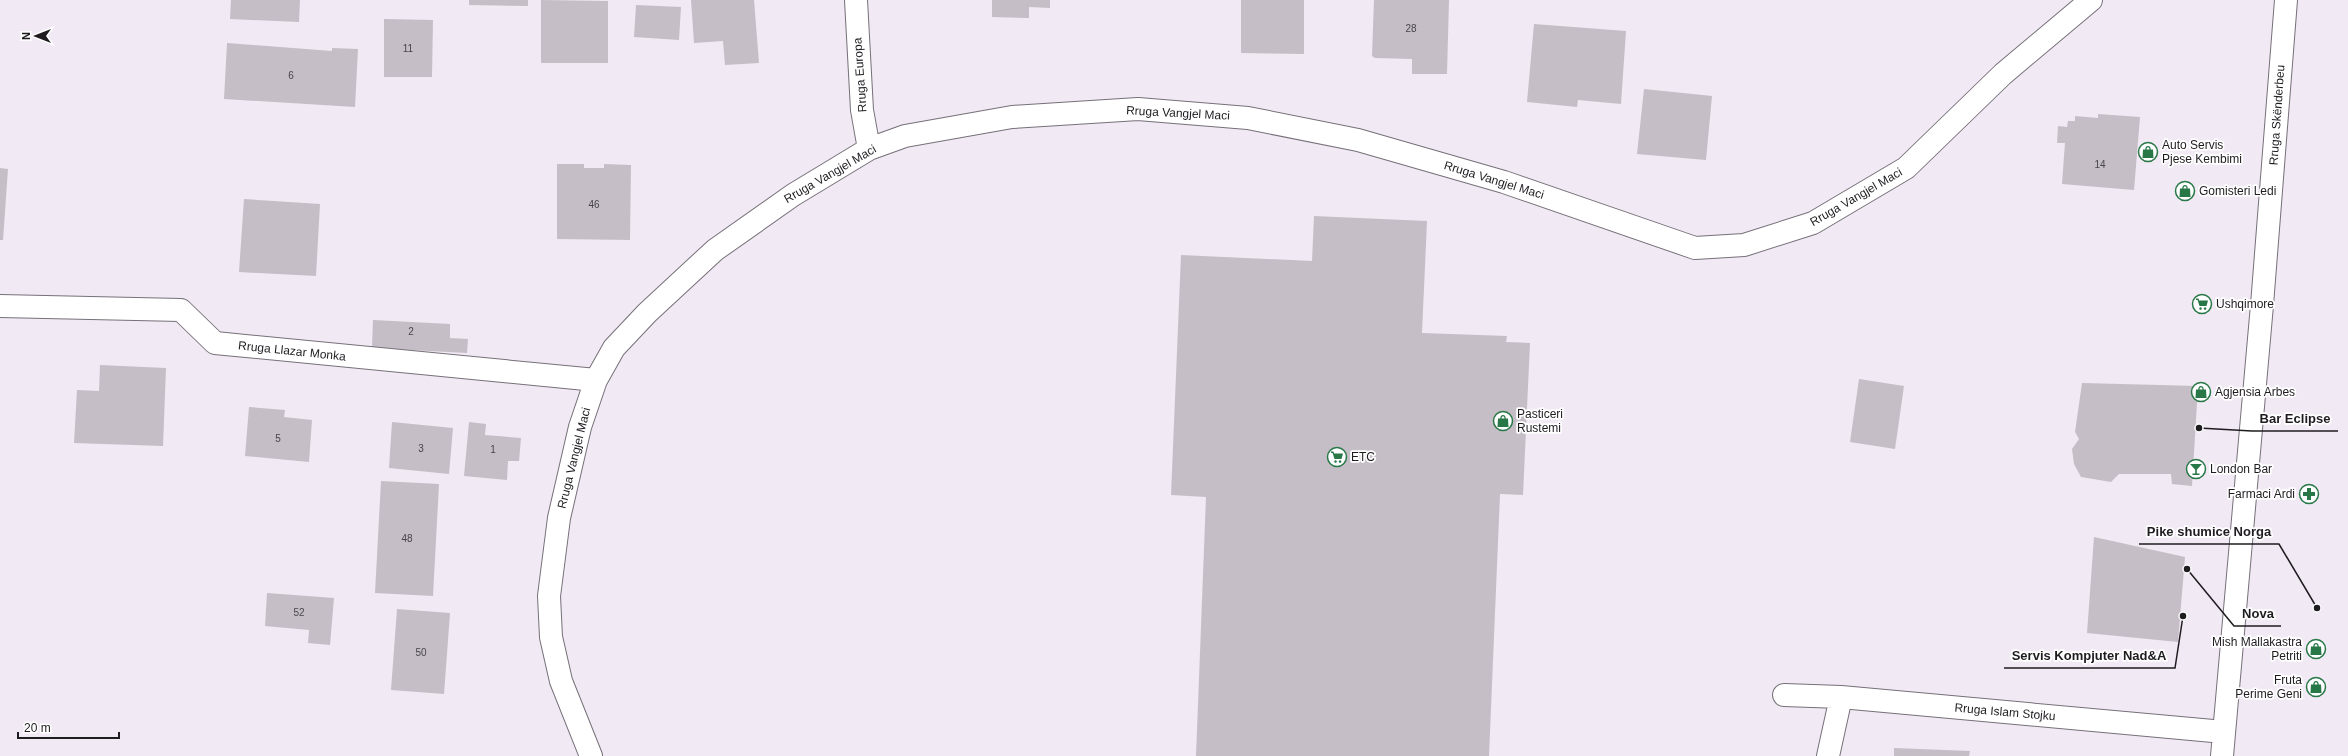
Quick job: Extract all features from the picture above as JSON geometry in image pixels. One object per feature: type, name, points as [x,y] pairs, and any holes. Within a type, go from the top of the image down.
[{"type":"street","name":"Rruga Europa","points":[[856,0],[862,110],[869,149]]},
{"type":"street","name":"Rruga Vangjel Maci","points":[[591,756],[561,681],[551,637],[549,596],[558,518],[580,426],[596,380],[614,348],[647,313],[715,250],[793,195],[869,149],[905,136],[1012,117],[1138,109],[1248,118],[1358,140],[1504,182],[1695,248],[1744,244],[1813,223],[1906,168],[2003,74],[2091,0]]},
{"type":"street","name":"Rruga Skënderbeu","points":[[2222,756],[2262,305],[2286,0]]},
{"type":"street","name":"Rruga Llazar Monka","points":[[0,306],[181,310],[215,343],[596,380]]},
{"type":"street","name":"Rruga Islam Stojku","points":[[1784,695],[1841,697],[2224,732]]},
{"type":"street","points":[[1828,756],[1841,697]]},
{"type":"building","points":[[231,0],[300,0],[299,22],[230,19]]},
{"type":"building","points":[[469,0],[528,0],[528,6],[469,5]]},
{"type":"building","points":[[541,0],[608,1],[608,63],[541,63]]},
{"type":"building","points":[[691,0],[754,0],[759,63],[725,65],[723,41],[694,43]]},
{"type":"building","points":[[992,0],[1050,0],[1050,8],[1029,7],[1029,18],[992,17]]},
{"type":"building","points":[[1241,0],[1304,0],[1304,54],[1241,53]]},
{"type":"building","points":[[1374,0],[1449,0],[1447,74],[1412,74],[1412,59],[1375,58],[1372,56]]},
{"type":"building","points":[[636,5],[681,7],[679,40],[634,37]]},
{"type":"building","points":[[384,19],[433,20],[432,77],[384,77]]},
{"type":"building","points":[[1534,24],[1626,31],[1621,104],[1578,100],[1577,107],[1527,102]]},
{"type":"building","points":[[227,43],[332,51],[332,48],[358,49],[355,107],[224,99]]},
{"type":"building","points":[[1644,89],[1712,96],[1706,160],[1637,154]]},
{"type":"building","points":[[2098,114],[2140,117],[2134,190],[2062,184],[2065,143],[2057,143],[2058,126],[2067,127],[2068,121],[2075,121],[2075,116],[2098,118]]},
{"type":"building","points":[[557,164],[584,164],[584,168],[604,168],[604,164],[631,165],[630,240],[557,239]]},
{"type":"building","points":[[0,168],[8,169],[3,240],[0,240]]},
{"type":"building","points":[[244,199],[320,204],[316,276],[239,272]]},
{"type":"building","name":"ETC","points":[[1314,216],[1427,221],[1422,333],[1507,336],[1506,342],[1530,343],[1523,495],[1500,494],[1489,756],[1196,756],[1206,497],[1171,495],[1181,255],[1312,261]]},
{"type":"building","points":[[373,320],[450,324],[450,338],[468,339],[467,353],[372,348]]},
{"type":"building","points":[[100,365],[166,368],[163,446],[74,443],[77,390],[99,391]]},
{"type":"building","points":[[1859,379],[1904,386],[1895,449],[1850,442]]},
{"type":"building","points":[[2082,383],[2198,386],[2192,486],[2172,484],[2171,474],[2119,474],[2111,482],[2081,477],[2074,464],[2072,449],[2079,439],[2075,432]]},
{"type":"building","points":[[249,407],[285,410],[284,417],[312,420],[309,462],[245,456]]},
{"type":"building","points":[[392,422],[453,428],[449,474],[389,468]]},
{"type":"building","points":[[469,422],[486,424],[485,435],[521,438],[519,461],[508,461],[507,480],[464,476]]},
{"type":"building","points":[[381,481],[439,484],[433,596],[375,593]]},
{"type":"building","points":[[2094,537],[2185,557],[2178,642],[2087,633]]},
{"type":"building","points":[[267,593],[334,598],[330,645],[308,643],[309,630],[265,626]]},
{"type":"building","points":[[397,609],[450,613],[444,694],[391,690]]},
{"type":"building","points":[[1894,748],[1970,751],[1969,756],[1894,756]]},
{"type":"place","name":"Auto Servis Pjese Kembimi","points":[[2148,152]]},
{"type":"place","name":"Gomisteri Ledi","points":[[2185,191]]},
{"type":"place","name":"Ushqimore","points":[[2202,304]]},
{"type":"place","name":"Agjensia Arbes","points":[[2201,392]]},
{"type":"place","name":"Pasticeri Rustemi","points":[[1503,421]]},
{"type":"place","name":"Bar Eclipse","points":[[2199,428]]},
{"type":"place","name":"ETC","points":[[1337,457]]},
{"type":"place","name":"London Bar","points":[[2196,469]]},
{"type":"place","name":"Farmaci Ardi","points":[[2309,494]]},
{"type":"place","name":"Nova","points":[[2187,569]]},
{"type":"place","name":"Pike shumice Norga","points":[[2317,608]]},
{"type":"place","name":"Servis Kompjuter Nad&A","points":[[2183,616]]},
{"type":"place","name":"Mish Mallakastra Petriti","points":[[2316,649]]},
{"type":"place","name":"Fruta Perime Geni","points":[[2316,687]]}]
